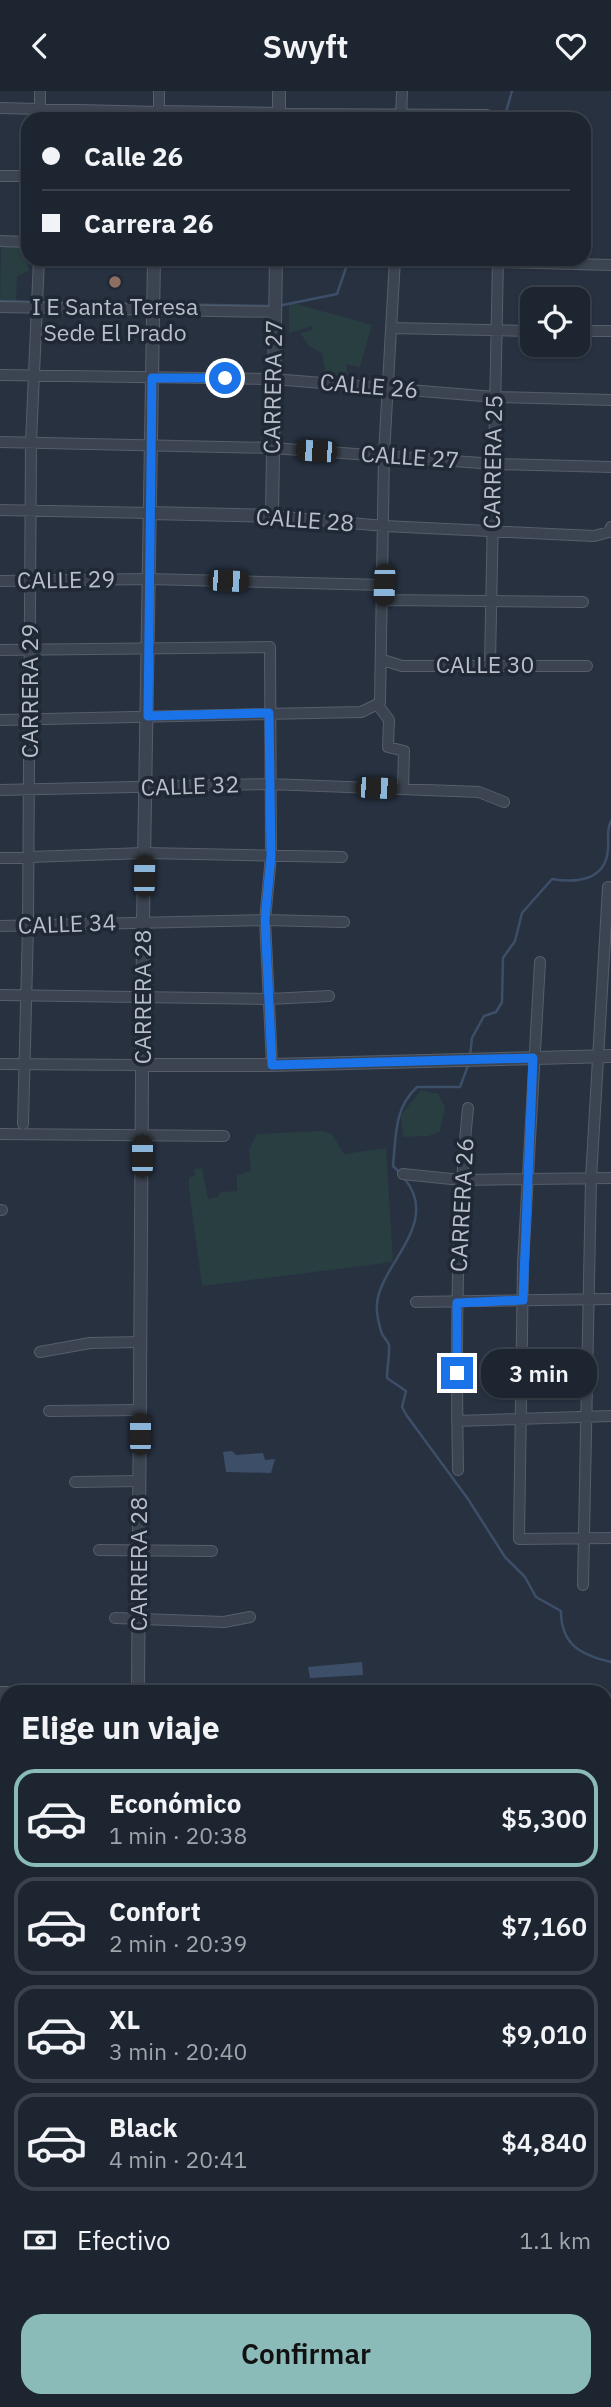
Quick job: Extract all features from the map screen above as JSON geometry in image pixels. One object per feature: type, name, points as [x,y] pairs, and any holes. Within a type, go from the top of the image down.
[{"type":"street","points":[[39,112],[40,91]]},
{"type":"street","points":[[159,91],[159,112]]},
{"type":"street","points":[[279,91],[279,112]]},
{"type":"street","points":[[401,112],[402,91]]},
{"type":"street","points":[[0,108],[31,112]]},
{"type":"street","points":[[0,176],[21,176]]},
{"type":"street","points":[[0,241],[21,242]]},
{"type":"street","points":[[591,263],[611,265]]},
{"type":"street","name":"CARRERA 29","points":[[23,1124],[29,858],[31,442],[39,266]]},
{"type":"street","name":"CARRERA 28","points":[[138,1685],[143,921],[153,266]]},
{"type":"street","name":"CARRERA 27","points":[[272,516],[276,266]]},
{"type":"street","points":[[0,720],[361,712],[376,707],[382,695],[384,454],[394,266]]},
{"type":"street","name":"CARRERA 25","points":[[490,664],[498,266]]},
{"type":"street","points":[[0,307],[275,312]]},
{"type":"street","points":[[391,328],[520,331]]},
{"type":"street","points":[[590,331],[611,331]]},
{"type":"street","name":"CALLE 26","points":[[0,375],[273,379],[495,397],[611,400]]},
{"type":"street","name":"CALLE 27","points":[[0,442],[272,448],[495,464],[611,467]]},
{"type":"street","name":"CALLE 28","points":[[0,510],[272,516],[384,526],[594,536],[610,529]]},
{"type":"street","name":"CALLE 29","points":[[0,581],[149,579],[384,585]]},
{"type":"street","points":[[384,600],[583,602]]},
{"type":"street","points":[[0,650],[269,646],[271,856],[265,919],[272,1065]]},
{"type":"street","name":"CALLE 30","points":[[383,660],[401,666],[587,666]]},
{"type":"street","points":[[376,707],[389,720],[387,747],[404,751],[403,789]]},
{"type":"street","name":"CALLE 32","points":[[0,790],[269,784],[479,792],[504,802]]},
{"type":"street","points":[[0,858],[145,853],[342,857]]},
{"type":"street","points":[[583,1585],[589,1299],[595,1179],[606,1056],[608,887]]},
{"type":"street","name":"CALLE 34","points":[[0,926],[265,919],[344,922]]},
{"type":"street","points":[[540,962],[527,1179],[519,1539],[611,1538]]},
{"type":"street","points":[[0,995],[270,999],[330,996]]},
{"type":"street","points":[[0,1065],[272,1065],[606,1056]]},
{"type":"street","name":"CARRERA 26","points":[[458,1470],[457,1303],[461,1180],[468,1108]]},
{"type":"street","points":[[0,1134],[224,1136]]},
{"type":"street","points":[[403,1174],[461,1180],[611,1178]]},
{"type":"street","points":[[416,1302],[611,1299]]},
{"type":"street","points":[[40,1352],[90,1343],[141,1342]]},
{"type":"street","points":[[49,1411],[140,1410]]},
{"type":"street","points":[[457,1420],[611,1416]]},
{"type":"street","points":[[75,1482],[140,1481]]},
{"type":"street","points":[[99,1550],[212,1551]]},
{"type":"street","points":[[115,1618],[139,1621],[224,1622],[250,1617]]},
{"type":"green space","points":[[1,246],[21,247],[21,266],[28,266],[29,271],[17,276],[16,302],[0,303]]},
{"type":"green space","points":[[289,302],[372,325],[360,367],[346,364],[348,376],[319,376],[325,370],[322,353],[309,346],[300,333],[312,330],[312,326],[289,333]]},
{"type":"green space","points":[[421,1090],[438,1094],[445,1107],[440,1131],[429,1136],[403,1137],[401,1115]]},
{"type":"green space","points":[[323,1131],[332,1134],[344,1154],[386,1148],[393,1262],[202,1286],[189,1189],[189,1177],[195,1176],[194,1169],[202,1168],[208,1199],[218,1197],[220,1192],[237,1191],[237,1175],[251,1171],[249,1150],[257,1134]]},
{"type":"water","points":[[232,1451],[236,1455],[263,1453],[265,1460],[275,1459],[271,1473],[226,1472],[223,1452]]},
{"type":"water","points":[[362,1662],[363,1675],[310,1678],[308,1667]]},
{"type":"waterway","points":[[506,112],[512,91]]},
{"type":"waterway","points":[[278,306],[337,294],[347,266]]},
{"type":"waterway","points":[[0,301],[33,302]]},
{"type":"waterway","points":[[40,302],[149,304]]},
{"type":"waterway","points":[[159,304],[271,306]]},
{"type":"waterway","points":[[470,1056],[472,1038],[484,1016],[496,1012],[502,1002],[503,958],[515,941],[522,913],[552,879],[580,880],[596,874],[602,868],[606,860],[611,821]]},
{"type":"waterway","points":[[400,1173],[393,1166],[396,1133],[400,1113],[409,1095],[417,1087],[460,1087],[469,1063]]},
{"type":"waterway","points":[[404,1178],[414,1195],[416,1211],[413,1227],[388,1274],[377,1304],[381,1331],[389,1345],[387,1378],[406,1391],[402,1407],[407,1416],[468,1499],[505,1557],[525,1577],[536,1597],[561,1611],[562,1623],[569,1640],[582,1652],[611,1662]]},
{"type":"place","name":"I E Santa Teresa Sede El Prado","points":[[115,282]]},
{"type":"route","points":[[225,378],[152,378],[148,716],[269,713],[271,856],[265,919],[272,1065],[533,1058],[523,1300],[457,1303],[457,1373]]}]
